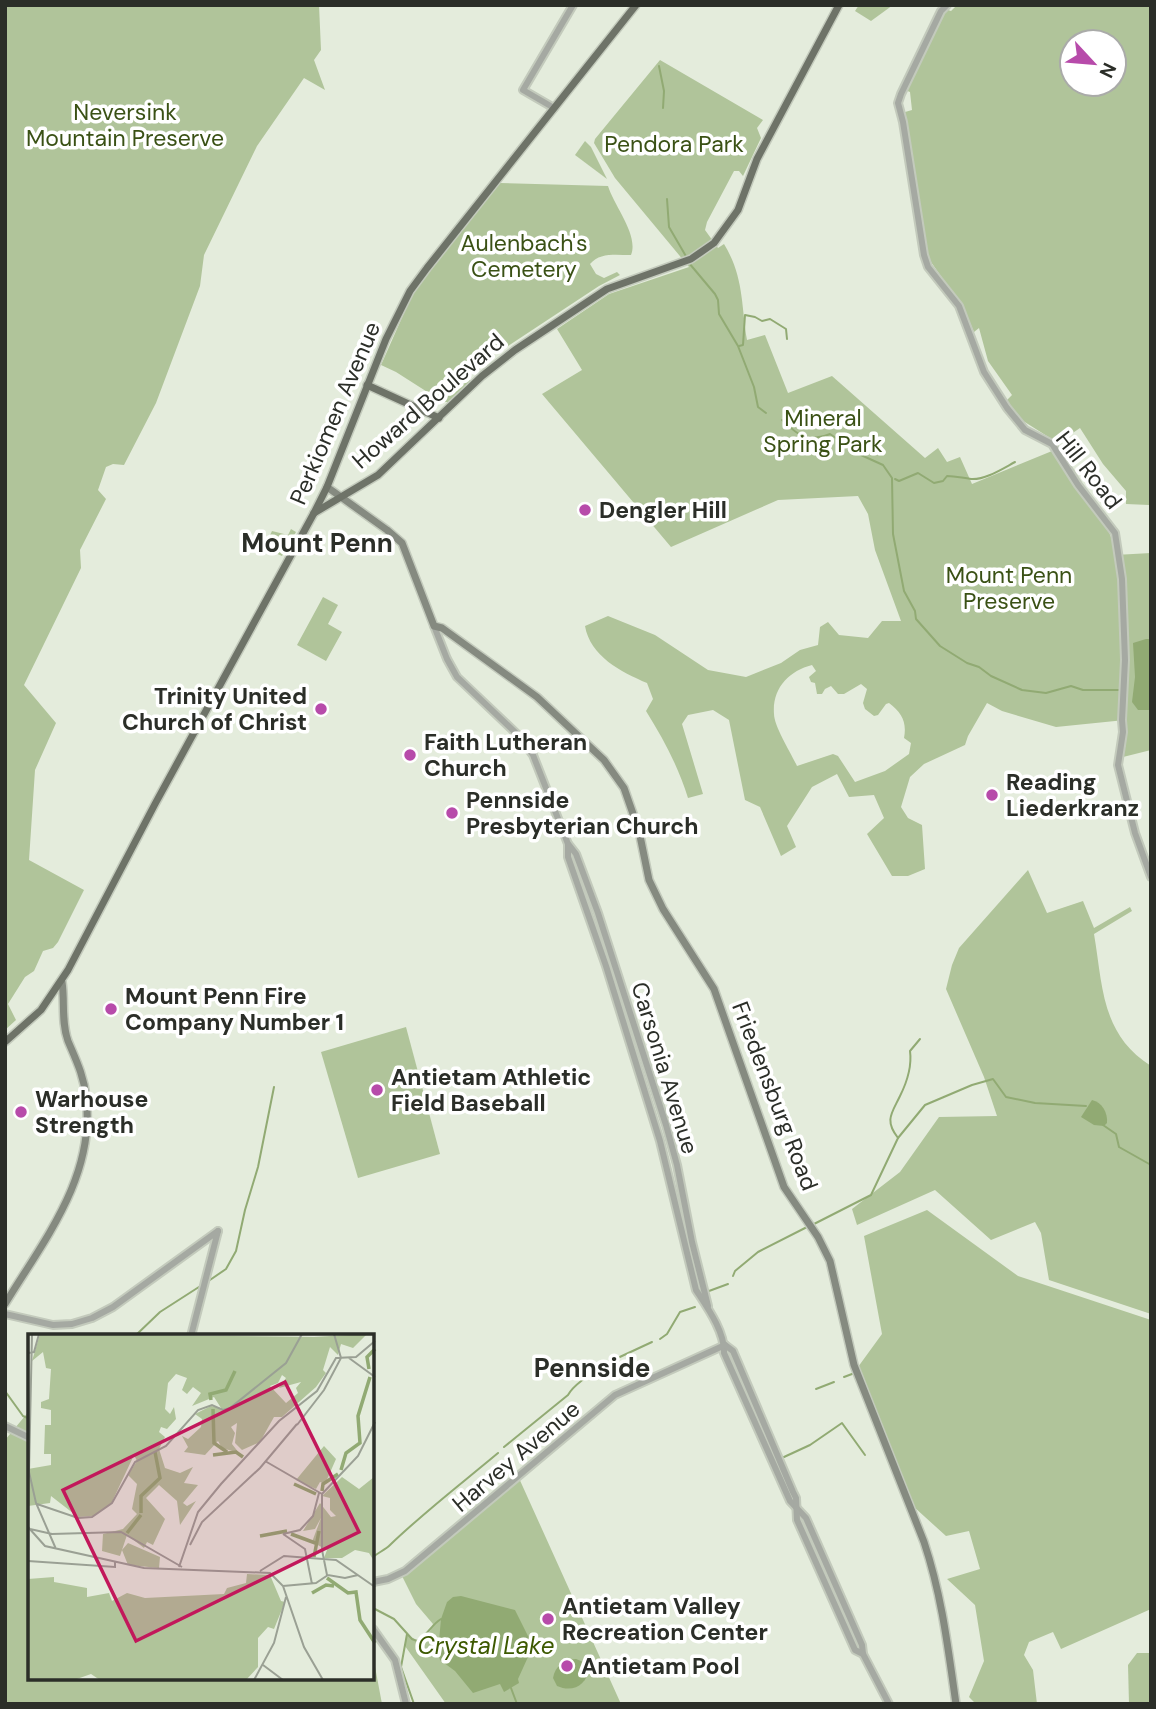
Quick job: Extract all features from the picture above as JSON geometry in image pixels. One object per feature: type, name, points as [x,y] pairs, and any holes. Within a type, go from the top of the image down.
[{"type":"main road","name":"Perkiomen Avenue","points":[[5,1042],[41,1010],[62,982],[149,815],[314,513],[395,321],[419,278],[636,5]]},
{"type":"main road","name":"Howard Boulevard","points":[[314,513],[378,475],[482,376],[515,350],[607,289],[679,264],[706,250],[731,222],[742,201],[757,159],[839,5]]},
{"type":"main road","points":[[367,385],[439,418]]},
{"type":"main road","points":[[327,487],[402,543],[434,626]]},
{"type":"main road","name":"Friedensburg Road","points":[[434,626],[442,628],[537,697],[604,760],[624,788],[639,831],[649,880],[663,908],[714,989],[784,1186],[818,1237],[830,1261],[854,1365],[932,1567],[947,1630],[956,1704]]},
{"type":"main road","points":[[5,1304],[68,1200],[84,1155],[88,1132],[86,1095],[80,1067],[68,1040],[62,982]]},
{"type":"street","points":[[554,108],[523,90],[573,5]]},
{"type":"street","name":"Hill Road","points":[[947,5],[941,11],[898,103],[925,255],[929,267],[959,306],[979,361],[1007,408],[1025,430],[1052,444],[1078,485],[1115,533],[1122,579],[1125,660],[1122,720],[1124,732],[1118,765],[1142,858],[1151,877]]},
{"type":"street","name":"Carsonia Avenue","points":[[434,626],[457,677],[518,735],[533,755],[568,844],[576,854],[666,1125],[709,1310]]},
{"type":"street","name":"Carsonia Avenue","points":[[568,844],[568,857],[606,966],[660,1140],[696,1290],[709,1310],[725,1345],[733,1350],[796,1498],[796,1509],[806,1518],[862,1645],[863,1654],[890,1704]]},
{"type":"street","points":[[5,1314],[48,1325],[72,1324],[92,1318],[113,1307],[218,1231],[192,1334]]},
{"type":"street","name":"Harvey Avenue","points":[[374,1582],[405,1571],[615,1395],[725,1345]]},
{"type":"street","points":[[5,1426],[28,1437]]},
{"type":"street","points":[[374,1630],[395,1660],[406,1704]]},
{"type":"green space","name":"Neversink Mountain Preserve","points":[[5,5],[319,5],[321,50],[314,60],[325,90],[304,78],[257,146],[204,255],[200,286],[156,403],[124,465],[113,464],[106,467],[98,490],[106,499],[80,550],[81,568],[24,685],[56,723],[35,770],[29,860],[84,890],[58,942],[53,948],[43,951],[34,971],[25,977],[8,1004],[16,1020],[5,1030]]},
{"type":"green space","points":[[859,5],[893,5],[871,21],[855,11]]},
{"type":"green space","points":[[957,5],[1151,5],[1151,509],[1149,505],[1126,504],[1126,491],[1103,464],[1080,428],[1058,443],[1020,419],[1006,401],[1012,395],[988,361],[979,328],[974,332],[964,309],[926,255],[905,112],[912,110],[910,92],[905,90],[948,10],[951,11]]},
{"type":"green space","name":"Mount Penn Preserve","points":[[660,60],[763,120],[757,128],[761,138],[743,176],[739,171],[734,171],[705,230],[718,248],[724,244],[735,268],[741,291],[747,340],[765,335],[788,393],[832,376],[925,458],[938,448],[947,462],[960,457],[972,484],[1052,451],[1106,526],[1115,555],[1151,553],[1151,750],[1123,757],[1126,743],[1125,720],[1056,727],[1002,711],[987,703],[965,745],[924,764],[910,777],[901,807],[908,818],[922,825],[925,869],[908,876],[892,876],[867,834],[884,818],[874,795],[849,797],[837,774],[812,787],[787,826],[796,847],[781,856],[760,807],[745,800],[729,720],[713,710],[688,715],[682,724],[703,794],[688,798],[670,753],[646,711],[653,699],[647,683],[608,662],[593,646],[585,626],[608,616],[655,635],[708,670],[746,677],[781,663],[800,650],[818,645],[820,627],[828,622],[839,635],[868,638],[882,621],[901,621],[875,550],[868,514],[858,496],[778,500],[671,547],[542,394],[582,370],[557,329],[609,294],[689,267],[615,178],[594,143]],"holes":[[[812,665],[816,671],[809,677],[811,682],[815,683],[817,694],[822,694],[831,686],[838,694],[844,694],[861,684],[867,689],[863,703],[865,709],[874,716],[878,715],[886,704],[894,707],[904,723],[904,738],[911,743],[909,754],[885,771],[855,782],[838,756],[833,754],[797,766],[777,725],[774,705],[779,689],[789,676]]]},
{"type":"green space","points":[[585,141],[591,147],[607,179],[575,155]]},
{"type":"green space","name":"Aulenbach's Cemetery","points":[[500,183],[608,186],[632,239],[631,255],[609,255],[594,260],[590,264],[596,274],[604,278],[617,272],[620,275],[499,352],[476,356],[470,365],[470,381],[448,402],[443,402],[381,365],[412,295]]},
{"type":"green space","points":[[291,529],[296,532],[282,556],[264,548],[272,531],[288,535]]},
{"type":"green space","points":[[323,597],[338,605],[328,624],[342,632],[326,661],[297,645]]},
{"type":"green space","points":[[1028,870],[1047,913],[1083,901],[1094,928],[1130,907],[1132,911],[1094,934],[1103,991],[1113,1024],[1122,1039],[1151,1066],[1151,1314],[1049,1280],[1041,1233],[1035,1222],[991,1240],[935,1190],[857,1225],[852,1209],[900,1172],[939,1117],[997,1116],[984,1077],[946,989],[959,948]]},
{"type":"green space","points":[[406,1027],[440,1154],[358,1178],[321,1052]]},
{"type":"green space","points":[[927,1210],[1018,1276],[1151,1320],[1151,1609],[1061,1649],[1053,1632],[1029,1642],[1024,1655],[1033,1670],[1037,1704],[976,1704],[969,1697],[984,1661],[975,1605],[947,1579],[980,1569],[969,1531],[946,1536],[914,1507],[858,1367],[882,1334],[864,1236]]},
{"type":"green space","points":[[28,1412],[28,1681],[374,1681],[374,1661],[382,1704],[5,1704],[5,1440]]},
{"type":"green space","points":[[518,1476],[621,1704],[446,1704],[405,1646],[407,1634],[417,1641],[430,1631],[433,1624],[416,1604],[401,1574]]},
{"type":"green space","points":[[1137,1653],[1151,1653],[1151,1704],[1129,1704],[1128,1665]]},
{"type":"water","points":[[1151,639],[1151,710],[1138,710],[1132,702],[1135,677],[1133,643]]},
{"type":"water","points":[[1092,1100],[1099,1103],[1105,1112],[1107,1123],[1104,1126],[1094,1125],[1081,1117]]},
{"type":"water","name":"Crystal Lake","points":[[461,1596],[515,1610],[533,1646],[518,1679],[519,1683],[504,1692],[500,1684],[473,1693],[455,1671],[440,1660],[438,1652],[441,1619],[447,1602],[453,1597]]},
{"type":"water","points":[[576,1659],[586,1663],[589,1668],[585,1679],[574,1688],[557,1686],[553,1678],[558,1667],[564,1662]]},
{"type":"waterway","points":[[659,66],[664,91],[663,108]]},
{"type":"waterway","points":[[667,199],[669,227],[687,258]]},
{"type":"waterway","points":[[689,263],[715,294],[719,314],[738,346],[754,387],[758,407],[766,413]]},
{"type":"waterway","points":[[739,346],[743,345],[745,315],[762,321],[770,319],[786,329],[787,339]]},
{"type":"waterway","points":[[782,420],[793,430],[809,438],[830,434],[861,455],[883,465],[892,478],[893,534],[904,591],[915,611],[916,619],[940,646],[991,676],[1022,690],[1046,693],[1071,686],[1083,690],[1120,690]]},
{"type":"waterway","points":[[895,479],[899,481],[918,473],[934,483],[943,481],[947,476],[976,479],[993,474],[1015,462]]},
{"type":"waterway","points":[[814,1224],[871,1195],[898,1138],[890,1121],[907,1080],[910,1051],[920,1039]]},
{"type":"waterway","points":[[898,1138],[925,1105],[993,1079],[1006,1097],[1035,1103],[1086,1106]]},
{"type":"waterway","points":[[207,1282],[226,1269],[236,1251],[258,1167],[274,1087]]},
{"type":"waterway","points":[[1103,1125],[1116,1134],[1119,1147],[1151,1165]]},
{"type":"waterway","points":[[733,1276],[735,1271],[758,1252],[809,1226]]},
{"type":"waterway","points":[[709,1291],[728,1284]]},
{"type":"waterway","points":[[137,1334],[160,1312],[202,1285]]},
{"type":"waterway","points":[[660,1339],[667,1334],[680,1312],[695,1307]]},
{"type":"waterway","points":[[609,1362],[652,1342]]},
{"type":"waterway","points":[[504,1447],[568,1395],[595,1367],[601,1366]]},
{"type":"waterway","points":[[844,1377],[852,1374]]},
{"type":"waterway","points":[[816,1389],[834,1382]]},
{"type":"waterway","points":[[5,1391],[23,1416],[28,1418]]},
{"type":"waterway","points":[[784,1457],[810,1445],[842,1423],[865,1455]]},
{"type":"waterway","points":[[374,1556],[498,1453]]},
{"type":"waterway","points":[[374,1609],[394,1619],[417,1641],[441,1619]]},
{"type":"waterway","points":[[407,1634],[401,1667],[414,1704]]},
{"type":"waterway","points":[[511,1688],[517,1704]]},
{"type":"place","name":"Dengler Hill","points":[[585,510]]},
{"type":"place","name":"Trinity United Church of Christ","points":[[321,709]]},
{"type":"place","name":"Faith Lutheran Church","points":[[410,755]]},
{"type":"place","name":"Reading Liederkranz","points":[[992,795]]},
{"type":"place","name":"Pennside Presbyterian Church","points":[[452,813]]},
{"type":"place","name":"Mount Penn Fire Company Number 1","points":[[111,1009]]},
{"type":"place","name":"Antietam Athletic Field Baseball","points":[[377,1090]]},
{"type":"place","name":"Warhouse Strength","points":[[21,1112]]},
{"type":"place","name":"Antietam Valley Recreation Center","points":[[548,1619]]},
{"type":"place","name":"Antietam Pool","points":[[567,1666]]},
{"type":"district","name":"Mount Penn","points":[[317,543]]},
{"type":"district","name":"Pennside","points":[[592,1368]]},
{"type":"park label","name":"Pendora Park","points":[[674,144]]},
{"type":"park label","name":"Mineral Spring Park","points":[[823,431]]}]
